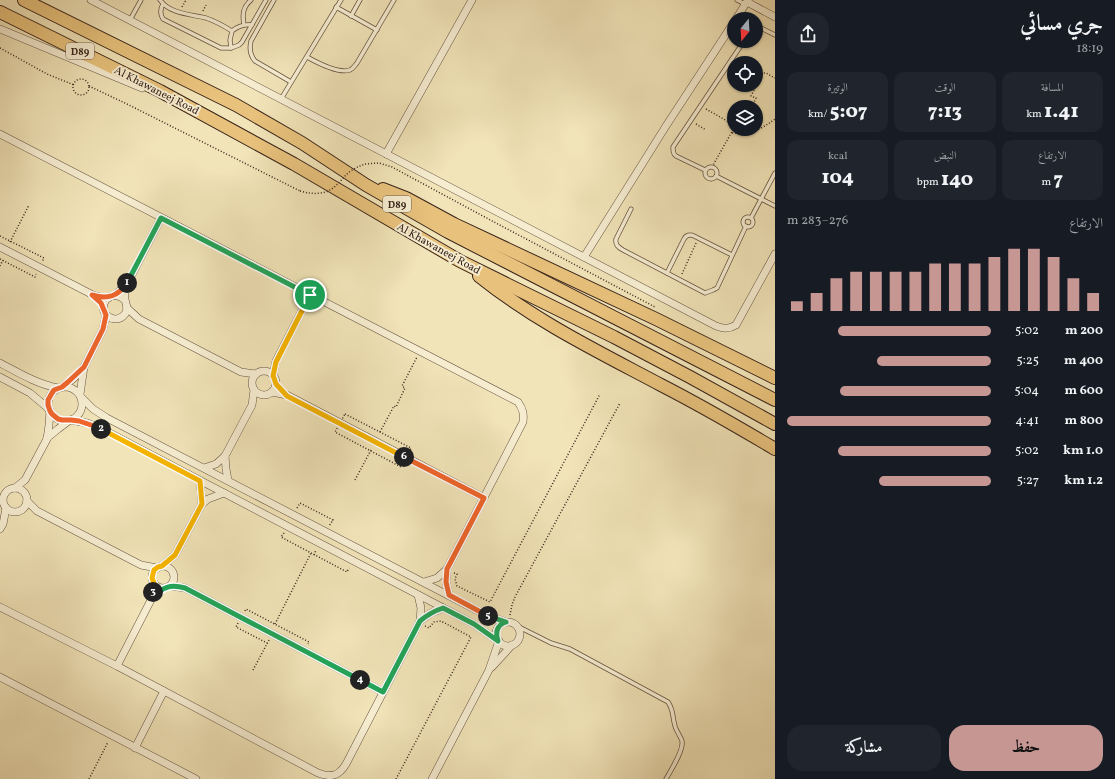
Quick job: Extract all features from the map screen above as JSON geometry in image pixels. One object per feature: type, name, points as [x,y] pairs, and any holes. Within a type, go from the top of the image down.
[{"type":"highway","name":"Al Khawaneej Road","points":[[24,0],[236,105],[302,143],[366,185],[448,232],[775,400]]},
{"type":"highway","name":"Al Khawaneej Road","points":[[0,12],[160,91],[294,164],[460,261],[621,341],[775,424]]},
{"type":"highway","points":[[366,185],[392,192],[406,198],[454,224],[656,319],[775,378]]},
{"type":"highway","points":[[460,261],[513,301],[557,329],[775,449]]},
{"type":"street","points":[[91,0],[723,329],[736,325],[775,254]]},
{"type":"street","points":[[386,154],[472,0]]},
{"type":"street","points":[[741,12],[747,2],[775,17]]},
{"type":"street","points":[[0,29],[139,87],[160,91]]},
{"type":"street","points":[[584,257],[666,126],[727,33]]},
{"type":"street","points":[[0,134],[518,402],[524,415],[523,422],[447,569],[437,578],[424,582]]},
{"type":"street","points":[[161,218],[127,284],[125,300],[127,308],[139,319],[242,372],[256,374],[264,372],[270,373],[273,376]]},
{"type":"street","points":[[3,249],[92,295],[108,298]]},
{"type":"street","points":[[103,307],[104,302],[108,298],[115,295],[127,284]]},
{"type":"street","points":[[0,363],[43,385],[60,388],[74,378],[84,367],[103,329],[106,315],[103,307],[92,295]]},
{"type":"street","points":[[115,295],[120,296],[125,300]]},
{"type":"street","points":[[287,396],[276,384],[273,376],[276,362],[310,295]]},
{"type":"street","points":[[123,316],[127,308]]},
{"type":"street","points":[[106,315],[115,319]]},
{"type":"street","points":[[103,329],[115,319],[123,316],[139,319]]},
{"type":"street","points":[[264,372],[276,362]]},
{"type":"street","points":[[47,439],[77,416],[81,411],[82,404],[80,396],[84,367]]},
{"type":"street","points":[[242,372],[258,394],[264,395]]},
{"type":"street","points":[[204,468],[216,464],[225,456],[252,404],[252,380],[256,374]]},
{"type":"street","points":[[0,377],[30,393],[49,410],[54,417],[62,420],[87,423],[98,427],[474,624],[505,645],[512,646]]},
{"type":"street","points":[[272,392],[276,384]]},
{"type":"street","points":[[37,511],[11,511],[6,508],[2,499],[4,491],[15,488],[25,480],[47,439],[49,425],[48,400],[54,390],[70,387],[74,389],[87,404],[100,414],[486,615],[515,624],[519,627],[519,640],[489,670]]},
{"type":"street","points":[[252,404],[264,395],[272,392],[287,396],[484,498]]},
{"type":"street","points":[[225,456],[228,480]]},
{"type":"street","points":[[25,480],[25,493],[27,501],[37,511],[141,565],[169,567],[185,588]]},
{"type":"street","points":[[200,481],[202,504]]},
{"type":"street","points":[[15,488],[25,493]]},
{"type":"street","points":[[152,598],[153,573],[175,555],[202,504],[208,499],[224,493]]},
{"type":"street","points":[[1,526],[25,506],[27,501]]},
{"type":"street","points":[[1,526],[6,508]]},
{"type":"street","points":[[171,586],[174,582],[175,555]]},
{"type":"street","points":[[141,565],[158,587],[163,588]]},
{"type":"street","points":[[447,569],[446,582],[449,595]]},
{"type":"street","points":[[117,666],[152,598],[163,588],[171,586],[185,588],[383,692]]},
{"type":"street","points":[[418,595],[421,608],[420,622]]},
{"type":"street","points":[[0,607],[117,666],[318,773],[331,776],[342,770],[420,622],[431,613],[443,608]]},
{"type":"street","points":[[432,779],[489,670],[498,641],[496,631],[502,624],[509,622]]},
{"type":"street","points":[[0,677],[196,779]]},
{"type":"street","points":[[135,748],[164,691]]},
{"type":"lane","points":[[130,20],[141,0]]},
{"type":"lane","points":[[160,0],[162,4],[161,16],[167,21],[221,48],[231,48],[242,42],[266,0]]},
{"type":"lane","points":[[244,24],[244,8],[251,0]]},
{"type":"lane","points":[[274,0],[251,41],[250,52],[255,61],[291,82]]},
{"type":"lane","points":[[281,99],[341,0]]},
{"type":"lane","points":[[351,16],[360,0]]},
{"type":"lane","points":[[306,57],[328,67],[345,71],[350,70],[354,67],[394,0]]},
{"type":"lane","points":[[737,0],[747,2]]},
{"type":"lane","points":[[162,4],[188,15],[211,20],[232,31]]},
{"type":"lane","points":[[336,7],[377,30]]},
{"type":"lane","points":[[231,48],[230,40],[232,31],[244,24],[252,25]]},
{"type":"lane","points":[[763,29],[775,35]]},
{"type":"lane","points":[[705,170],[676,156],[673,151],[673,147],[739,48]]},
{"type":"lane","points":[[705,170],[712,167],[716,170],[716,176]]},
{"type":"lane","points":[[705,170],[707,178],[712,179],[716,176]]},
{"type":"lane","points":[[631,209],[616,239],[615,242],[617,246],[705,293],[717,288],[746,226],[744,224],[744,220],[747,217],[751,218],[775,173]]},
{"type":"lane","points":[[716,176],[775,206]]},
{"type":"lane","points":[[667,273],[686,236],[691,235],[732,255]]},
{"type":"lane","points":[[519,627],[551,643],[570,649],[668,702],[674,712],[674,724],[682,743],[666,779]]},
{"type":"path","points":[[180,12],[186,0]]},
{"type":"path","points":[[0,48],[47,74],[74,85]]},
{"type":"path","points":[[763,73],[764,72],[775,78]]},
{"type":"path","points":[[74,85],[77,81],[82,80],[89,86],[129,104],[300,191],[320,194],[330,191],[348,173],[365,164],[379,163],[392,167],[658,308]]},
{"type":"path","points":[[74,85],[76,92],[80,95],[87,92],[89,86]]},
{"type":"path","points":[[753,92],[751,96],[756,98],[755,100]]},
{"type":"path","points":[[700,106],[727,121]]},
{"type":"path","points":[[763,128],[775,119]]},
{"type":"path","points":[[691,121],[706,130]]},
{"type":"path","points":[[712,167],[730,136]]},
{"type":"path","points":[[0,266],[3,249],[29,205]]},
{"type":"path","points":[[679,280],[698,238]]},
{"type":"path","points":[[1,259],[35,277]]},
{"type":"path","points":[[355,480],[394,406],[396,407],[405,388],[402,386],[420,351]]},
{"type":"path","points":[[447,569],[457,574],[455,579],[457,586],[490,602],[600,394]]},
{"type":"path","points":[[509,622],[510,612],[515,597],[620,403]]},
{"type":"path","points":[[287,526],[281,538],[347,572],[353,561]]},
{"type":"path","points":[[253,670],[311,553]]},
{"type":"path","points":[[396,779],[471,637],[441,621],[434,622],[429,628],[420,622]]},
{"type":"path","points":[[89,779],[111,735]]},
{"type":"route","points":[[161,218],[310,295],[276,362],[273,371],[273,376],[279,388],[287,396],[484,498],[447,569],[446,582],[449,595],[486,615],[506,622],[498,627],[496,631],[498,641],[474,624],[443,608],[437,610],[425,616],[420,621],[383,692],[185,588],[171,586],[163,588],[152,598],[154,583],[152,575],[154,570],[167,563],[175,555],[202,504],[202,489],[200,481],[94,426],[79,421],[66,421],[54,417],[48,405],[48,400],[54,390],[62,387],[74,378],[84,367],[103,329],[106,315],[101,303],[92,295],[108,298],[115,295],[127,284],[161,218]]}]
